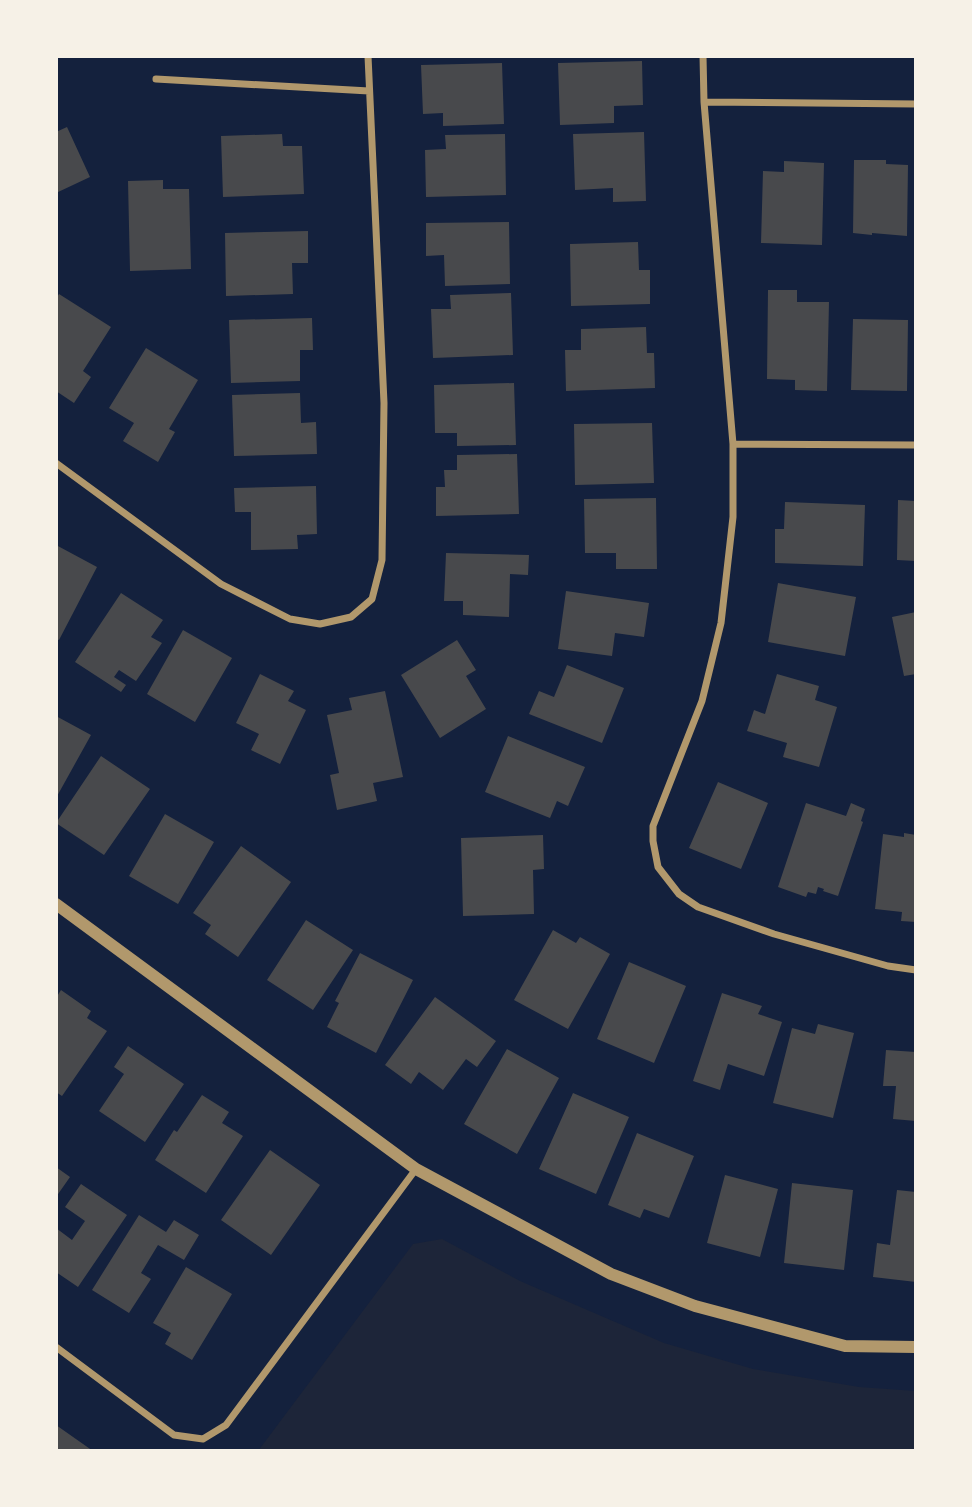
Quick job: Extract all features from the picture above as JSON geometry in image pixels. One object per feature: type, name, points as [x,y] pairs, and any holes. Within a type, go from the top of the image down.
[{"type":"street","points":[[56,463],[220,584],[290,619],[320,624],[351,617],[372,599],[382,560],[384,403],[368,56]]},
{"type":"street","points":[[703,56],[704,102],[733,444],[733,517],[721,623],[702,701],[653,826],[658,867],[679,894],[698,907],[774,934],[888,966],[916,970]]},
{"type":"street","points":[[156,79],[369,91]]},
{"type":"street","points":[[704,102],[916,104]]},
{"type":"street","points":[[733,444],[916,445]]},
{"type":"street","points":[[56,904],[416,1169],[611,1274],[695,1307],[845,1346],[916,1347]]},
{"type":"street","points":[[56,1347],[174,1435],[203,1439],[226,1425],[416,1169]]},
{"type":"shaded area","points":[[442,1239],[520,1281],[664,1343],[753,1369],[859,1387],[916,1391],[916,1451],[258,1451],[413,1244]]},
{"type":"building","points":[[642,61],[643,105],[614,106],[614,123],[560,125],[558,63]]},
{"type":"building","points":[[502,63],[504,124],[443,126],[443,113],[423,114],[421,65]]},
{"type":"building","points":[[67,127],[90,177],[56,193],[56,132]]},
{"type":"building","points":[[644,132],[646,201],[613,202],[613,188],[575,190],[573,134]]},
{"type":"building","points":[[282,134],[283,146],[302,146],[304,194],[223,197],[221,136]]},
{"type":"building","points":[[505,134],[506,195],[426,197],[425,150],[446,149],[445,135]]},
{"type":"building","points":[[854,160],[886,160],[886,164],[908,165],[907,236],[853,233]]},
{"type":"building","points":[[784,161],[824,163],[822,245],[761,243],[763,171],[784,172]]},
{"type":"building","points":[[163,180],[163,189],[189,189],[191,269],[130,271],[128,181]]},
{"type":"building","points":[[509,222],[510,284],[445,286],[444,255],[426,256],[426,223]]},
{"type":"building","points":[[308,231],[308,263],[292,263],[293,294],[226,296],[225,233]]},
{"type":"building","points":[[638,242],[639,270],[650,270],[650,304],[571,306],[570,244]]},
{"type":"building","points":[[768,290],[797,290],[797,302],[829,302],[827,391],[795,390],[795,380],[767,379]]},
{"type":"building","points":[[511,293],[513,355],[433,358],[431,309],[451,309],[450,295]]},
{"type":"building","points":[[59,294],[111,327],[83,371],[91,377],[74,403],[56,391],[56,299]]},
{"type":"building","points":[[312,318],[313,350],[300,350],[300,381],[231,383],[229,320]]},
{"type":"building","points":[[853,319],[908,320],[907,391],[851,390]]},
{"type":"building","points":[[646,327],[647,353],[654,353],[655,388],[566,391],[565,350],[581,350],[581,329]]},
{"type":"building","points":[[146,348],[198,380],[169,429],[175,432],[158,462],[123,441],[134,423],[109,408]]},
{"type":"building","points":[[514,383],[516,445],[457,446],[457,433],[435,433],[434,385]]},
{"type":"building","points":[[300,393],[301,423],[316,422],[317,454],[234,456],[232,395]]},
{"type":"building","points":[[652,423],[654,483],[575,485],[574,424]]},
{"type":"building","points":[[517,454],[519,514],[436,516],[436,487],[445,487],[444,470],[457,470],[457,455]]},
{"type":"building","points":[[316,486],[317,534],[297,535],[298,549],[251,550],[251,512],[235,512],[234,488]]},
{"type":"building","points":[[656,498],[657,569],[616,569],[616,553],[585,553],[584,499]]},
{"type":"building","points":[[898,500],[916,501],[916,561],[897,560]]},
{"type":"building","points":[[785,502],[865,505],[863,566],[775,563],[775,529],[784,529]]},
{"type":"building","points":[[56,545],[97,567],[59,640],[56,639]]},
{"type":"building","points":[[446,553],[529,555],[528,575],[510,574],[509,617],[463,615],[463,601],[444,601]]},
{"type":"building","points":[[778,583],[856,597],[845,656],[768,642]]},
{"type":"building","points":[[566,591],[649,603],[644,637],[615,633],[612,656],[558,649]]},
{"type":"building","points":[[121,593],[163,620],[151,637],[162,643],[136,681],[119,670],[114,677],[126,685],[121,692],[75,662]]},
{"type":"building","points":[[916,612],[916,674],[904,676],[892,617]]},
{"type":"building","points":[[183,630],[232,658],[195,722],[147,694]]},
{"type":"building","points":[[457,640],[476,670],[466,676],[486,709],[440,738],[401,675]]},
{"type":"building","points":[[567,665],[624,688],[602,743],[529,714],[539,691],[554,697]]},
{"type":"building","points":[[260,674],[294,691],[288,701],[306,710],[280,764],[251,750],[259,734],[236,723]]},
{"type":"building","points":[[777,674],[819,686],[815,700],[837,707],[819,767],[783,757],[787,743],[747,731],[754,710],[765,714]]},
{"type":"building","points":[[385,691],[403,777],[373,783],[377,801],[337,810],[330,775],[339,773],[327,715],[352,710],[349,698]]},
{"type":"building","points":[[56,716],[91,735],[56,798]]},
{"type":"building","points":[[508,736],[585,767],[568,806],[557,801],[550,818],[485,792]]},
{"type":"building","points":[[101,756],[150,789],[104,855],[56,823]]},
{"type":"building","points":[[718,782],[768,803],[741,869],[689,848]]},
{"type":"building","points":[[806,803],[846,816],[851,803],[865,809],[838,896],[818,887],[816,894],[808,892],[806,897],[778,887]]},
{"type":"building","points":[[165,814],[214,842],[178,904],[129,876]]},
{"type":"building","points":[[904,833],[916,835],[916,922],[901,921],[902,912],[875,909],[883,834],[904,837]]},
{"type":"building","points":[[543,835],[544,869],[533,870],[534,914],[463,916],[461,838]]},
{"type":"building","points":[[241,846],[291,882],[238,957],[205,934],[211,925],[193,913]]},
{"type":"building","points":[[306,920],[353,950],[313,1010],[267,980]]},
{"type":"building","points":[[553,930],[576,943],[580,937],[610,954],[568,1029],[514,1000]]},
{"type":"building","points":[[360,953],[413,980],[376,1053],[327,1027],[339,1003],[335,1001]]},
{"type":"building","points":[[629,962],[686,986],[654,1063],[597,1039]]},
{"type":"building","points":[[61,990],[91,1011],[87,1018],[107,1031],[62,1096],[56,1092],[56,998]]},
{"type":"building","points":[[722,993],[762,1006],[758,1014],[782,1022],[764,1076],[728,1064],[720,1090],[693,1081]]},
{"type":"building","points":[[435,997],[496,1041],[477,1067],[466,1059],[443,1090],[419,1072],[411,1084],[385,1065]]},
{"type":"building","points":[[818,1024],[854,1033],[833,1118],[773,1103],[792,1028],[815,1034]]},
{"type":"building","points":[[128,1046],[184,1084],[145,1142],[99,1111],[124,1074],[114,1067]]},
{"type":"building","points":[[507,1049],[559,1078],[517,1154],[464,1124]]},
{"type":"building","points":[[886,1050],[916,1052],[916,1121],[893,1119],[896,1086],[883,1086]]},
{"type":"building","points":[[573,1093],[629,1117],[596,1194],[539,1169]]},
{"type":"building","points":[[202,1095],[229,1112],[222,1123],[243,1136],[206,1193],[155,1160],[174,1130],[177,1132]]},
{"type":"building","points":[[637,1133],[694,1156],[669,1218],[644,1209],[640,1218],[608,1205]]},
{"type":"building","points":[[270,1150],[320,1185],[271,1255],[221,1220]]},
{"type":"building","points":[[56,1167],[70,1177],[56,1197]]},
{"type":"building","points":[[725,1175],[778,1189],[760,1257],[707,1243]]},
{"type":"building","points":[[792,1183],[853,1190],[844,1270],[784,1263]]},
{"type":"building","points":[[81,1184],[127,1215],[78,1287],[56,1272],[56,1228],[72,1240],[85,1221],[65,1207]]},
{"type":"building","points":[[897,1190],[916,1192],[916,1282],[873,1277],[877,1243],[890,1245]]},
{"type":"building","points":[[139,1215],[166,1232],[174,1220],[199,1235],[184,1260],[158,1245],[141,1273],[151,1279],[129,1313],[92,1290]]},
{"type":"building","points":[[186,1267],[232,1294],[192,1360],[165,1344],[171,1333],[153,1323]]},
{"type":"building","points":[[56,1425],[93,1451],[56,1451]]}]
